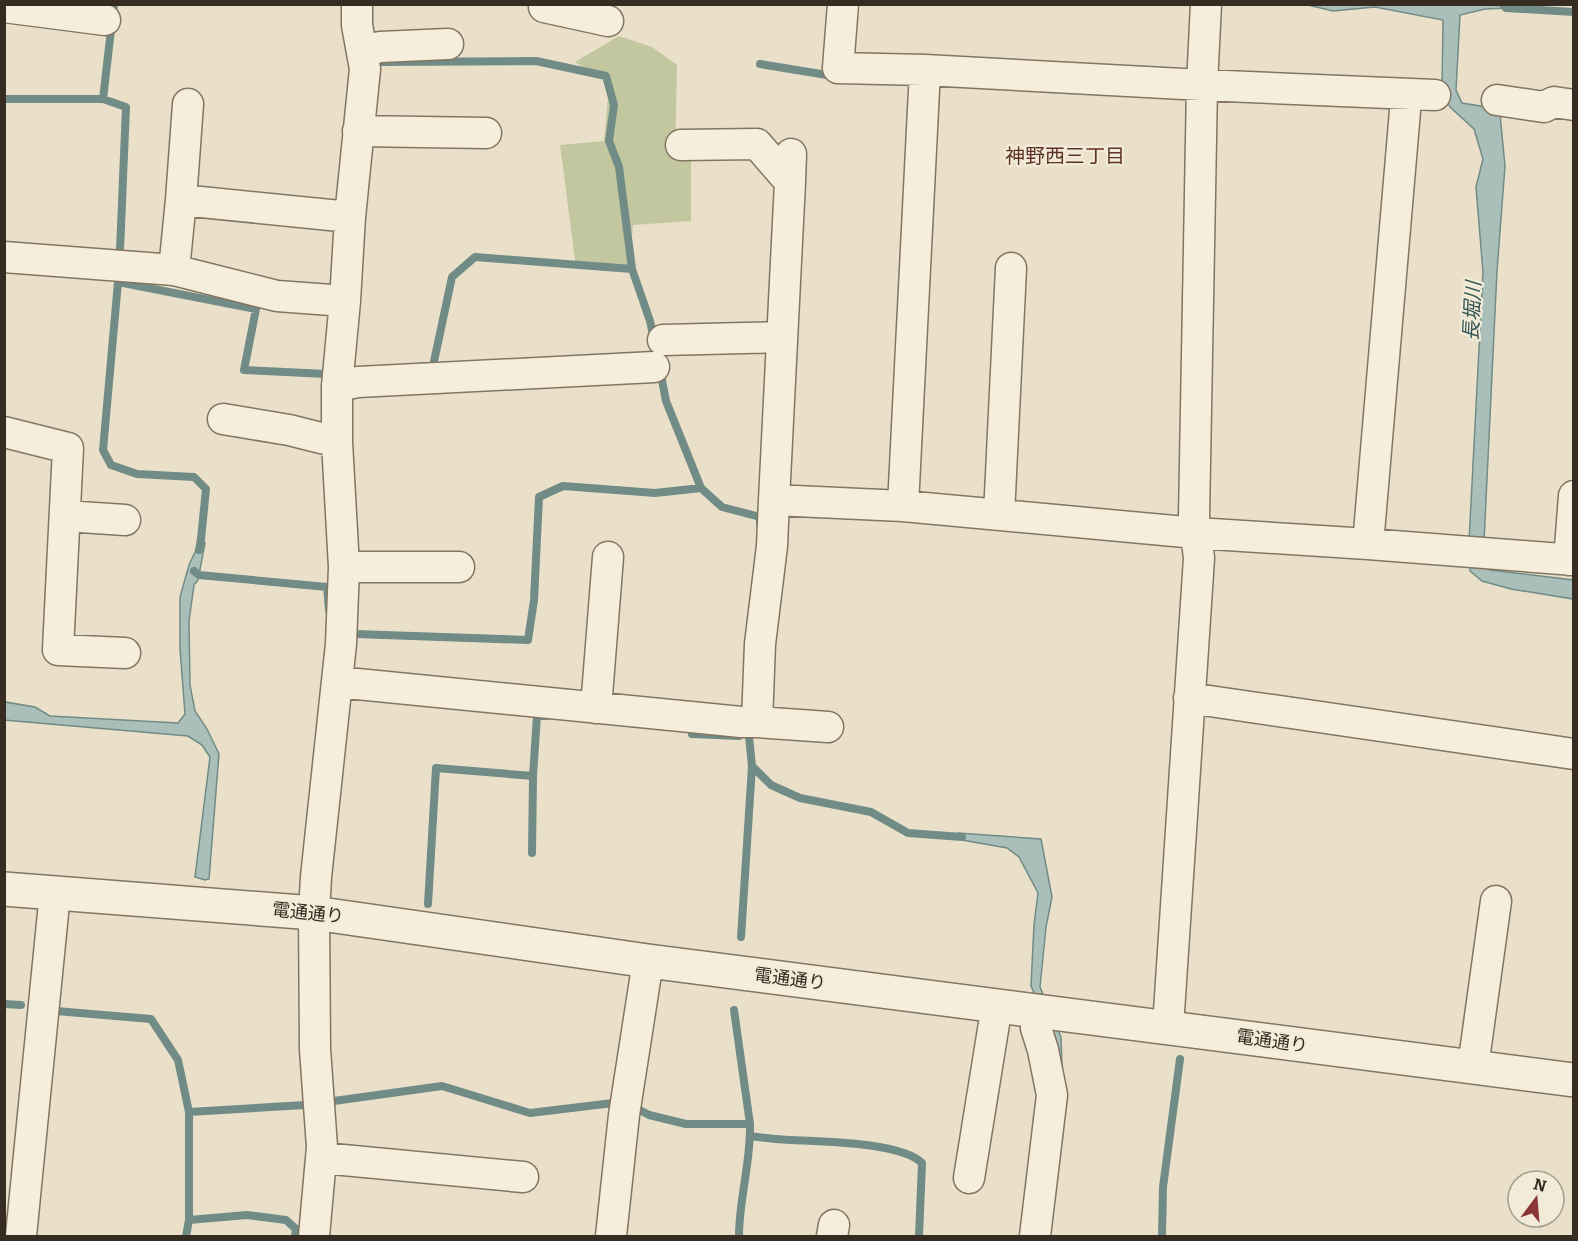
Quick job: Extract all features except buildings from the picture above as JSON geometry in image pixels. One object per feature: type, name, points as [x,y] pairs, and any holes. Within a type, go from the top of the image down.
[{"type":"street","points":[[314,1236],[322,1147],[315,1049],[314,913],[341,644],[344,567],[337,442],[337,386],[358,131],[365,69],[371,50],[357,25],[357,4]]},
{"type":"street","points":[[544,4],[544,7],[608,21]]},
{"type":"street","points":[[843,4],[838,68],[926,70],[1435,95]]},
{"type":"street","points":[[1168,1027],[1199,558],[1194,517],[1202,85],[1206,4]]},
{"type":"street","points":[[4,7],[105,20]]},
{"type":"street","points":[[371,50],[448,44]]},
{"type":"street","points":[[903,506],[926,70]]},
{"type":"street","points":[[1497,100],[1544,107],[1554,102],[1574,105]]},
{"type":"street","points":[[174,270],[188,104]]},
{"type":"street","points":[[1368,544],[1405,111]]},
{"type":"street","points":[[358,131],[486,133]]},
{"type":"street","points":[[681,146],[757,144],[790,168],[772,546],[749,722]]},
{"type":"street","points":[[181,200],[350,217]]},
{"type":"street","points":[[4,257],[174,270],[277,296],[345,301]]},
{"type":"street","points":[[999,515],[1011,268]]},
{"type":"street","points":[[337,386],[358,382],[658,353],[782,337]]},
{"type":"street","points":[[223,419],[289,430],[337,442]]},
{"type":"street","points":[[4,432],[68,448],[58,650],[125,653]]},
{"type":"street","points":[[774,500],[903,506],[1196,534],[1368,544],[1571,560],[1574,496]]},
{"type":"street","points":[[65,516],[125,520]]},
{"type":"street","points":[[596,708],[608,557]]},
{"type":"street","points":[[344,567],[459,567]]},
{"type":"street","points":[[337,682],[596,708],[828,727]]},
{"type":"street","points":[[1189,698],[1574,754]]},
{"type":"street","name":"電通通り","points":[[4,889],[314,913],[648,961],[1574,1080]]},
{"type":"street","points":[[21,1236],[55,893]]},
{"type":"street","points":[[1473,1067],[1496,901]]},
{"type":"street","points":[[611,1236],[626,1105],[648,961]]},
{"type":"street","points":[[969,1178],[997,1005]]},
{"type":"street","points":[[1035,1236],[1052,1095],[1036,1028],[1037,1010]]},
{"type":"street","points":[[322,1158],[523,1177]]},
{"type":"green space","points":[[619,36],[652,47],[677,65],[675,156],[691,157],[691,221],[633,225],[628,272],[576,267],[560,145],[604,141],[608,98],[604,80],[575,62]]},
{"type":"water","points":[[1308,5],[1505,5],[1506,8],[1485,9],[1460,15],[1456,90],[1462,103],[1487,107],[1500,114],[1505,166],[1497,271],[1483,562],[1490,570],[1573,580],[1573,599],[1511,589],[1482,581],[1470,571],[1469,541],[1483,272],[1476,187],[1483,159],[1474,129],[1450,107],[1442,89],[1443,20],[1375,7],[1333,11]]},
{"type":"water","points":[[201,539],[205,543],[198,580],[194,585],[189,621],[190,685],[195,711],[219,754],[209,879],[205,880],[195,877],[210,757],[202,745],[188,736],[4,720],[5,702],[35,707],[50,716],[178,723],[185,714],[180,649],[180,597],[189,565]]},
{"type":"water","points":[[958,833],[1041,839],[1052,897],[1046,927],[1040,987],[1061,1037],[1065,1086],[1054,1036],[1031,986],[1038,893],[1019,857],[1007,848],[962,840],[953,836]]},
{"type":"waterway","points":[[4,99],[103,99],[114,4]]},
{"type":"waterway","points":[[1503,4],[1506,8],[1574,12]]},
{"type":"waterway","points":[[378,54],[381,62],[536,61],[606,76],[614,105],[609,141],[619,167],[632,269],[654,339]]},
{"type":"waterway","points":[[760,64],[833,76]]},
{"type":"waterway","points":[[103,99],[126,107],[120,250]]},
{"type":"waterway","points":[[424,366],[433,366],[452,277],[475,257],[632,269]]},
{"type":"waterway","points":[[199,550],[206,489],[194,477],[137,474],[111,465],[103,450],[118,282],[256,309],[244,370],[326,374]]},
{"type":"waterway","points":[[660,370],[666,401],[701,488],[722,507],[760,517],[760,524]]},
{"type":"waterway","points":[[355,634],[528,640],[534,600],[539,497],[563,486],[655,493],[701,488]]},
{"type":"waterway","points":[[194,571],[199,575],[327,587],[329,610]]},
{"type":"waterway","points":[[428,904],[436,768],[533,776],[537,716],[547,716]]},
{"type":"waterway","points":[[741,937],[752,766],[748,727]]},
{"type":"waterway","points":[[692,734],[739,736]]},
{"type":"waterway","points":[[752,766],[771,785],[800,798],[871,812],[908,833],[962,837]]},
{"type":"waterway","points":[[532,853],[533,776]]},
{"type":"waterway","points":[[4,1004],[21,1005]]},
{"type":"waterway","points":[[734,1010],[750,1124],[739,1236]]},
{"type":"waterway","points":[[56,1011],[151,1019],[178,1060],[189,1112],[189,1220],[186,1236]]},
{"type":"waterway","points":[[1162,1236],[1163,1187],[1180,1059]]},
{"type":"waterway","points":[[189,1112],[305,1105],[442,1086],[530,1113],[613,1103],[634,1107],[649,1115],[686,1124],[750,1124]]},
{"type":"waterway","points":[[751,1136],[860,1144],[911,1156],[922,1163],[919,1236]]},
{"type":"waterway","points":[[189,1220],[247,1215],[286,1220],[296,1229],[295,1236]]},
{"type":"district","name":"神野西三丁目","points":[[1065,156]]},
{"type":"water label","name":"長堀川","points":[[1472,311]]}]
